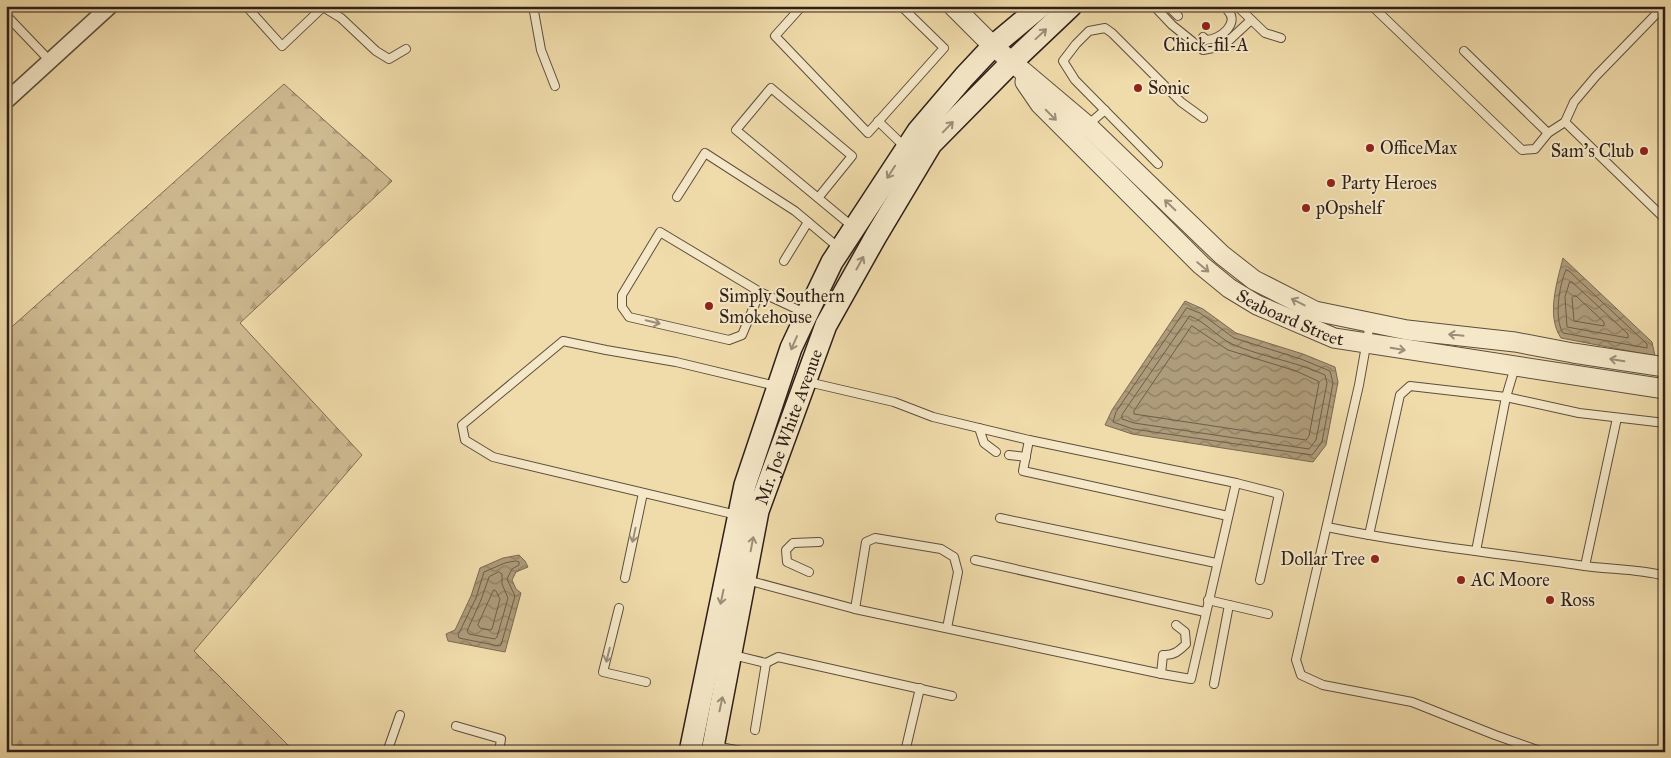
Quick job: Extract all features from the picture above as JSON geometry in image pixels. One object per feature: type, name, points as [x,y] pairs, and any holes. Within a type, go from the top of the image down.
[{"type":"main road","name":"Mr. Joe White Avenue","points":[[690,752],[745,485],[791,348],[832,262],[918,131],[993,46],[1040,6]]},
{"type":"main road","name":"Mr. Joe White Avenue","points":[[712,748],[758,511],[826,325],[931,144],[1011,63],[1071,6]]},
{"type":"street","points":[[6,101],[110,6]]},
{"type":"street","name":"Seaboard Street","points":[[955,7],[1011,63],[1089,127],[1222,255],[1254,280],[1314,311],[1407,330],[1515,342],[1665,367]]},
{"type":"street","name":"Seaboard Street","points":[[1011,63],[1040,104],[1200,265],[1229,288],[1257,305],[1334,338],[1665,389]]},
{"type":"lane","points":[[246,6],[282,46],[322,7],[341,18],[376,51],[389,59],[406,48]]},
{"type":"lane","points":[[533,6],[541,50],[555,86]]},
{"type":"lane","points":[[802,6],[775,36],[868,133],[944,48],[900,6]]},
{"type":"lane","points":[[1154,6],[1172,25],[1203,50],[1223,46],[1251,20]]},
{"type":"lane","points":[[1168,6],[1178,16]]},
{"type":"lane","points":[[1236,6],[1266,33],[1282,38]]},
{"type":"lane","points":[[1372,6],[1522,150],[1536,150],[1548,133],[1565,122],[1574,102],[1621,49],[1664,6]]},
{"type":"lane","points":[[1203,37],[1206,40],[1214,40],[1220,37],[1232,20],[1231,14],[1228,11]]},
{"type":"lane","points":[[6,15],[50,61]]},
{"type":"lane","points":[[1158,164],[1075,80],[1063,61],[1089,30],[1105,28],[1112,33],[1180,102],[1203,118]]},
{"type":"lane","points":[[1464,51],[1548,133]]},
{"type":"lane","points":[[818,198],[852,156],[771,88],[736,130],[854,228]]},
{"type":"lane","points":[[1089,127],[1090,123],[1105,110]]},
{"type":"lane","points":[[878,121],[906,148]]},
{"type":"lane","points":[[1565,122],[1665,219]]},
{"type":"lane","points":[[677,197],[705,153],[795,211],[840,250]]},
{"type":"lane","points":[[784,261],[808,222]]},
{"type":"lane","points":[[760,292],[742,335],[729,340],[629,317],[622,307],[622,295],[660,232],[760,292],[807,314]]},
{"type":"lane","points":[[1370,323],[1327,527],[1296,660],[1301,674],[1323,685],[1412,702],[1543,752]]},
{"type":"lane","points":[[738,516],[492,457],[464,440],[462,425],[563,341],[676,362],[778,387]]},
{"type":"lane","points":[[1476,551],[1506,397],[1515,367]]},
{"type":"lane","points":[[805,382],[894,402],[933,417],[1029,440],[1236,482],[1279,494],[1260,580]]},
{"type":"lane","points":[[1369,536],[1400,395],[1410,386],[1506,397],[1579,413],[1665,423]]},
{"type":"lane","points":[[1585,566],[1617,418]]},
{"type":"lane","points":[[979,428],[984,443],[996,452]]},
{"type":"lane","points":[[1029,440],[1023,471],[1228,516]]},
{"type":"lane","points":[[1009,455],[1026,457]]},
{"type":"lane","points":[[745,579],[855,609],[1191,679],[1236,482]]},
{"type":"lane","points":[[625,578],[643,493]]},
{"type":"lane","points":[[1000,518],[1216,563]]},
{"type":"lane","points":[[1327,527],[1369,536],[1585,566],[1619,568],[1665,576]]},
{"type":"lane","points":[[855,609],[866,542],[875,538],[941,549],[954,557],[958,572],[947,628]]},
{"type":"lane","points":[[809,572],[787,562],[786,550],[793,543],[819,542]]},
{"type":"lane","points":[[975,560],[1205,612]]},
{"type":"lane","points":[[1208,600],[1268,614]]},
{"type":"lane","points":[[1214,684],[1229,605]]},
{"type":"lane","points":[[619,608],[603,672],[646,682]]},
{"type":"lane","points":[[1161,674],[1163,655],[1169,656],[1179,652],[1186,644],[1185,632],[1176,626]]},
{"type":"lane","points":[[731,654],[766,663],[778,657],[952,696]]},
{"type":"lane","points":[[755,730],[766,663]]},
{"type":"lane","points":[[904,752],[920,688]]},
{"type":"lane","points":[[387,752],[400,715]]},
{"type":"lane","points":[[456,726],[501,740],[499,752]]},
{"type":"lane","points":[[712,748],[746,752]]},
{"type":"green space","points":[[284,84],[392,181],[240,323],[362,455],[194,651],[295,752],[6,752],[6,332]]},
{"type":"water","points":[[1563,258],[1652,342],[1655,356],[1561,338],[1554,320],[1553,309]]},
{"type":"water","points":[[1185,301],[1203,309],[1236,333],[1303,354],[1335,367],[1338,382],[1326,445],[1313,462],[1132,434],[1105,425],[1112,410]]},
{"type":"water","points":[[519,555],[528,567],[516,572],[512,580],[516,589],[521,593],[505,652],[448,641],[446,634],[455,630],[471,596],[480,568],[503,558]]},
{"type":"place","name":"Chick-fil-A","points":[[1206,26]]},
{"type":"place","name":"Sonic","points":[[1138,88]]},
{"type":"place","name":"OfficeMax","points":[[1370,148]]},
{"type":"place","name":"Sam's Club","points":[[1644,151]]},
{"type":"place","name":"Party Heroes","points":[[1331,183]]},
{"type":"place","name":"pOpshelf","points":[[1306,208]]},
{"type":"place","name":"Simply Southern Smokehouse","points":[[709,306]]},
{"type":"place","name":"Dollar Tree","points":[[1375,559]]},
{"type":"place","name":"AC Moore","points":[[1461,580]]},
{"type":"place","name":"Ross","points":[[1550,600]]}]
